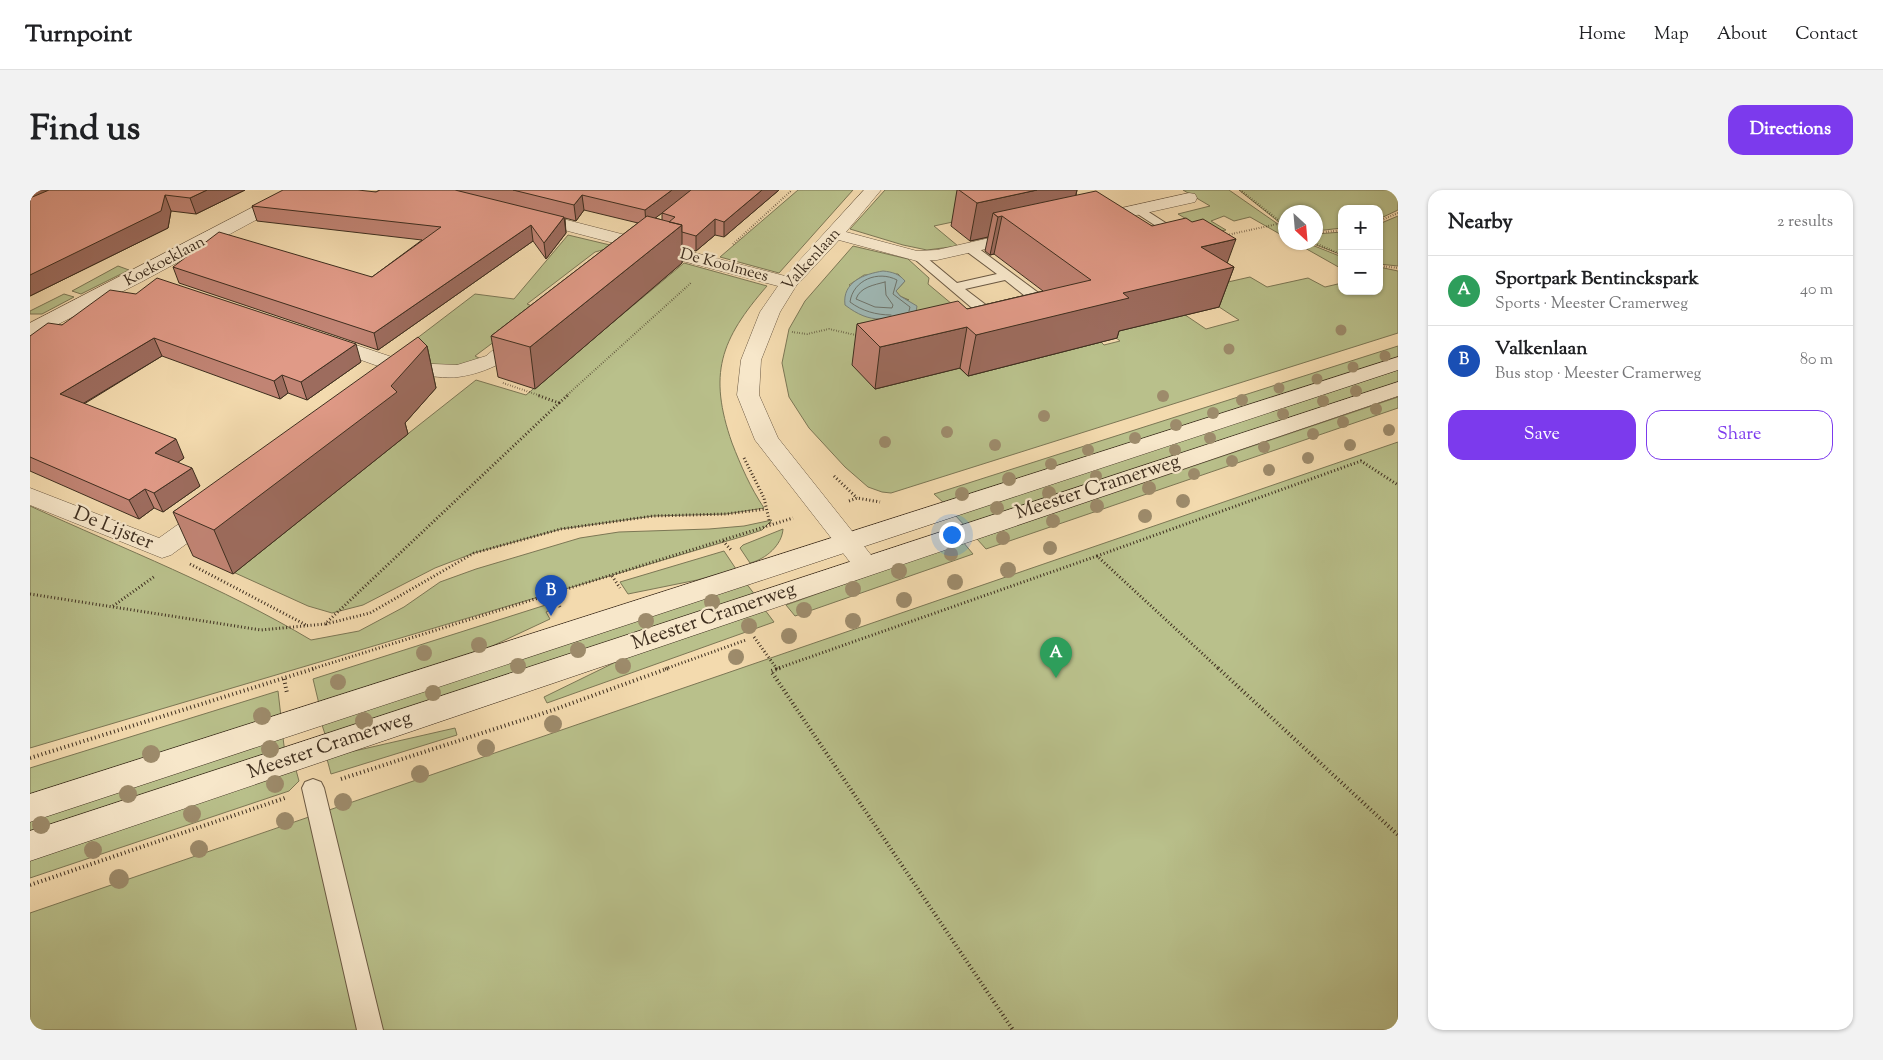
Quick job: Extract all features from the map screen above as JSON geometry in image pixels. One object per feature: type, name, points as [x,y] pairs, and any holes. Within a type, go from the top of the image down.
[{"type":"street","name":"Koekoeklaan","points":[[30,331],[136,277],[298,190]]},
{"type":"street","name":"Valkenlaan","points":[[866,565],[767,440],[748,395],[751,360],[770,312],[789,283],[874,190]]},
{"type":"street","points":[[1072,224],[1189,198]]},
{"type":"street","name":"De Koolmees","points":[[512,211],[642,238],[713,263],[789,283]]},
{"type":"street","points":[[835,234],[916,256],[937,255],[1044,231]]},
{"type":"street","points":[[614,260],[642,238]]},
{"type":"street","points":[[136,277],[164,286]]},
{"type":"street","points":[[305,334],[408,369],[457,372],[493,360],[538,322]]},
{"type":"street","name":"Meester Cramerweg","points":[[30,808],[1398,363]]},
{"type":"street","points":[[384,386],[408,369]]},
{"type":"street","name":"Meester Cramerweg","points":[[30,846],[866,565],[1398,389]]},
{"type":"street","name":"De Lijster","points":[[30,496],[170,553],[233,497]]},
{"type":"lane","points":[[1137,210],[1192,243]]},
{"type":"lane","points":[[916,256],[983,310],[1035,297],[970,248]]},
{"type":"lane","points":[[955,287],[1007,276]]},
{"type":"lane","points":[[313,788],[370,1030]]},
{"type":"path","points":[[325,624],[560,403],[792,190]]},
{"type":"path","points":[[1240,190],[1278,220]]},
{"type":"path","points":[[1383,219],[1398,213]]},
{"type":"path","points":[[1192,243],[1278,224]]},
{"type":"path","points":[[1323,232],[1338,230]]},
{"type":"path","points":[[1323,246],[1338,253]]},
{"type":"path","points":[[1383,266],[1398,268]]},
{"type":"path","points":[[764,328],[807,334],[828,330],[867,337]]},
{"type":"path","points":[[475,367],[485,377],[560,403]]},
{"type":"path","points":[[1013,1030],[771,671],[1361,461],[1398,485]]},
{"type":"path","points":[[30,758],[724,541],[770,524],[857,498],[882,502]]},
{"type":"path","points":[[30,594],[261,630],[325,624],[370,613],[474,553],[562,529],[653,516],[726,514],[766,509]]},
{"type":"path","points":[[113,607],[170,553],[307,626]]},
{"type":"path","points":[[1097,556],[1398,835]]},
{"type":"path","points":[[612,576],[622,593]]},
{"type":"path","points":[[553,594],[562,612]]},
{"type":"path","points":[[754,637],[777,669]]},
{"type":"green space","points":[[798,190],[853,190],[779,273],[720,257]]},
{"type":"green space","points":[[885,190],[1007,190],[995,213],[934,226],[958,246],[927,250],[850,229]]},
{"type":"green space","points":[[1183,190],[1229,190],[1278,224],[1278,233],[1250,217],[1234,221],[1224,216],[1211,221],[1226,230],[1210,233],[1178,214],[1210,206]]},
{"type":"green space","points":[[1239,190],[1398,190],[1398,210],[1383,217],[1383,205],[1338,205],[1338,228],[1323,230],[1323,205],[1278,205],[1278,221]]},
{"type":"green space","points":[[1398,216],[1398,266],[1383,264],[1383,222]]},
{"type":"green space","points":[[1338,232],[1338,253],[1323,248],[1323,233]]},
{"type":"green space","points":[[568,235],[610,245],[610,248],[595,252],[527,304],[543,310],[526,318],[475,356],[481,359],[472,363],[438,368],[395,355],[475,294],[514,299]]},
{"type":"green space","points":[[853,246],[908,259],[929,278],[928,284],[977,325],[853,365],[875,389],[959,368],[968,376],[1101,342],[1104,345],[1120,341],[1109,332],[1150,323],[1154,294],[1206,329],[1239,320],[1187,286],[1228,282],[1250,277],[1267,287],[1308,278],[1325,287],[1338,284],[1338,295],[1383,295],[1383,268],[1398,271],[1398,333],[891,493],[868,487],[845,467],[809,428],[789,397],[782,363],[789,329],[805,301]],"holes":[[[898,274],[905,281],[896,291],[900,296],[909,300],[849,285],[864,275]]]},
{"type":"green space","points":[[1323,249],[1338,255],[1338,267],[1308,250]]},
{"type":"green space","points":[[684,263],[767,286],[751,305],[729,341],[720,377],[725,419],[732,443],[746,476],[764,508],[726,514],[653,516],[561,529],[474,553],[435,568],[363,605],[332,613],[308,606],[233,572],[476,380],[526,395]]},
{"type":"green space","points":[[118,266],[129,270],[81,294],[72,291]]},
{"type":"green space","points":[[64,294],[74,297],[42,314],[30,314],[30,311]]},
{"type":"green space","points":[[1398,346],[1398,357],[945,504],[934,494]]},
{"type":"green space","points":[[1398,370],[1398,383],[965,526],[955,515]]},
{"type":"green space","points":[[1398,397],[1398,408],[986,549],[977,539]]},
{"type":"green space","points":[[1398,442],[1398,1030],[30,1030],[30,913]]},
{"type":"green space","points":[[30,506],[208,586],[311,640],[359,631],[404,607],[440,582],[476,569],[580,538],[619,532],[744,526],[772,520],[762,530],[744,536],[30,748]]},
{"type":"green space","points":[[783,529],[780,541],[776,546],[767,555],[750,563],[740,548],[743,545]]},
{"type":"green space","points":[[963,542],[973,554],[795,616],[786,605]]},
{"type":"green space","points":[[724,551],[736,569],[697,580],[628,594],[620,582]]},
{"type":"green space","points":[[746,583],[755,595],[326,737],[322,725]]},
{"type":"green space","points":[[552,603],[555,608],[546,612],[550,619],[488,648],[319,704],[313,679]]},
{"type":"green space","points":[[765,610],[774,622],[547,703],[544,697],[626,657]]},
{"type":"green space","points":[[278,691],[281,717],[30,799],[30,768]]},
{"type":"green space","points":[[455,728],[457,735],[331,774],[327,759]]},
{"type":"green space","points":[[283,738],[285,753],[30,838],[30,820]]},
{"type":"green space","points":[[296,770],[299,781],[289,791],[30,878],[30,859]]},
{"type":"water","points":[[883,271],[896,274],[905,281],[896,291],[900,296],[917,306],[916,312],[888,319],[879,319],[863,316],[845,305],[847,290],[856,280],[869,274]]},
{"type":"building","points":[[49,190],[207,190],[190,198],[165,195],[161,211],[30,275],[30,198]]},
{"type":"building","points":[[283,190],[358,190],[376,192],[380,190],[455,190],[564,217],[544,243],[531,225],[374,333],[173,267],[219,232],[372,277],[441,227],[252,206]]},
{"type":"building","points":[[513,190],[672,190],[645,210],[582,195],[574,205]]},
{"type":"building","points":[[691,190],[762,190],[724,222],[715,219],[696,236],[682,232],[682,225],[669,222],[675,217],[662,213]]},
{"type":"building","points":[[959,190],[1037,190],[977,203]]},
{"type":"building","points":[[1096,191],[1152,226],[1186,218],[1192,222],[1203,219],[1236,239],[1201,247],[1234,267],[1123,293],[1129,298],[976,335],[967,327],[880,347],[857,324],[958,301],[967,309],[1091,280],[1002,216],[998,217],[993,213]]},
{"type":"building","points":[[647,216],[682,225],[530,347],[491,336]]},
{"type":"building","points":[[157,278],[356,344],[301,382],[282,375],[274,381],[154,338],[60,394],[176,439],[155,453],[192,468],[154,493],[145,489],[129,500],[30,457],[30,336],[48,323],[62,325],[110,290],[136,294]]},
{"type":"building","points":[[418,337],[427,346],[391,386],[397,392],[214,530],[173,512]]},
{"type":"place","name":"Valkenlaan","points":[[551,616]]},
{"type":"place","name":"Sportpark Bentinckspark","points":[[1056,678]]}]
